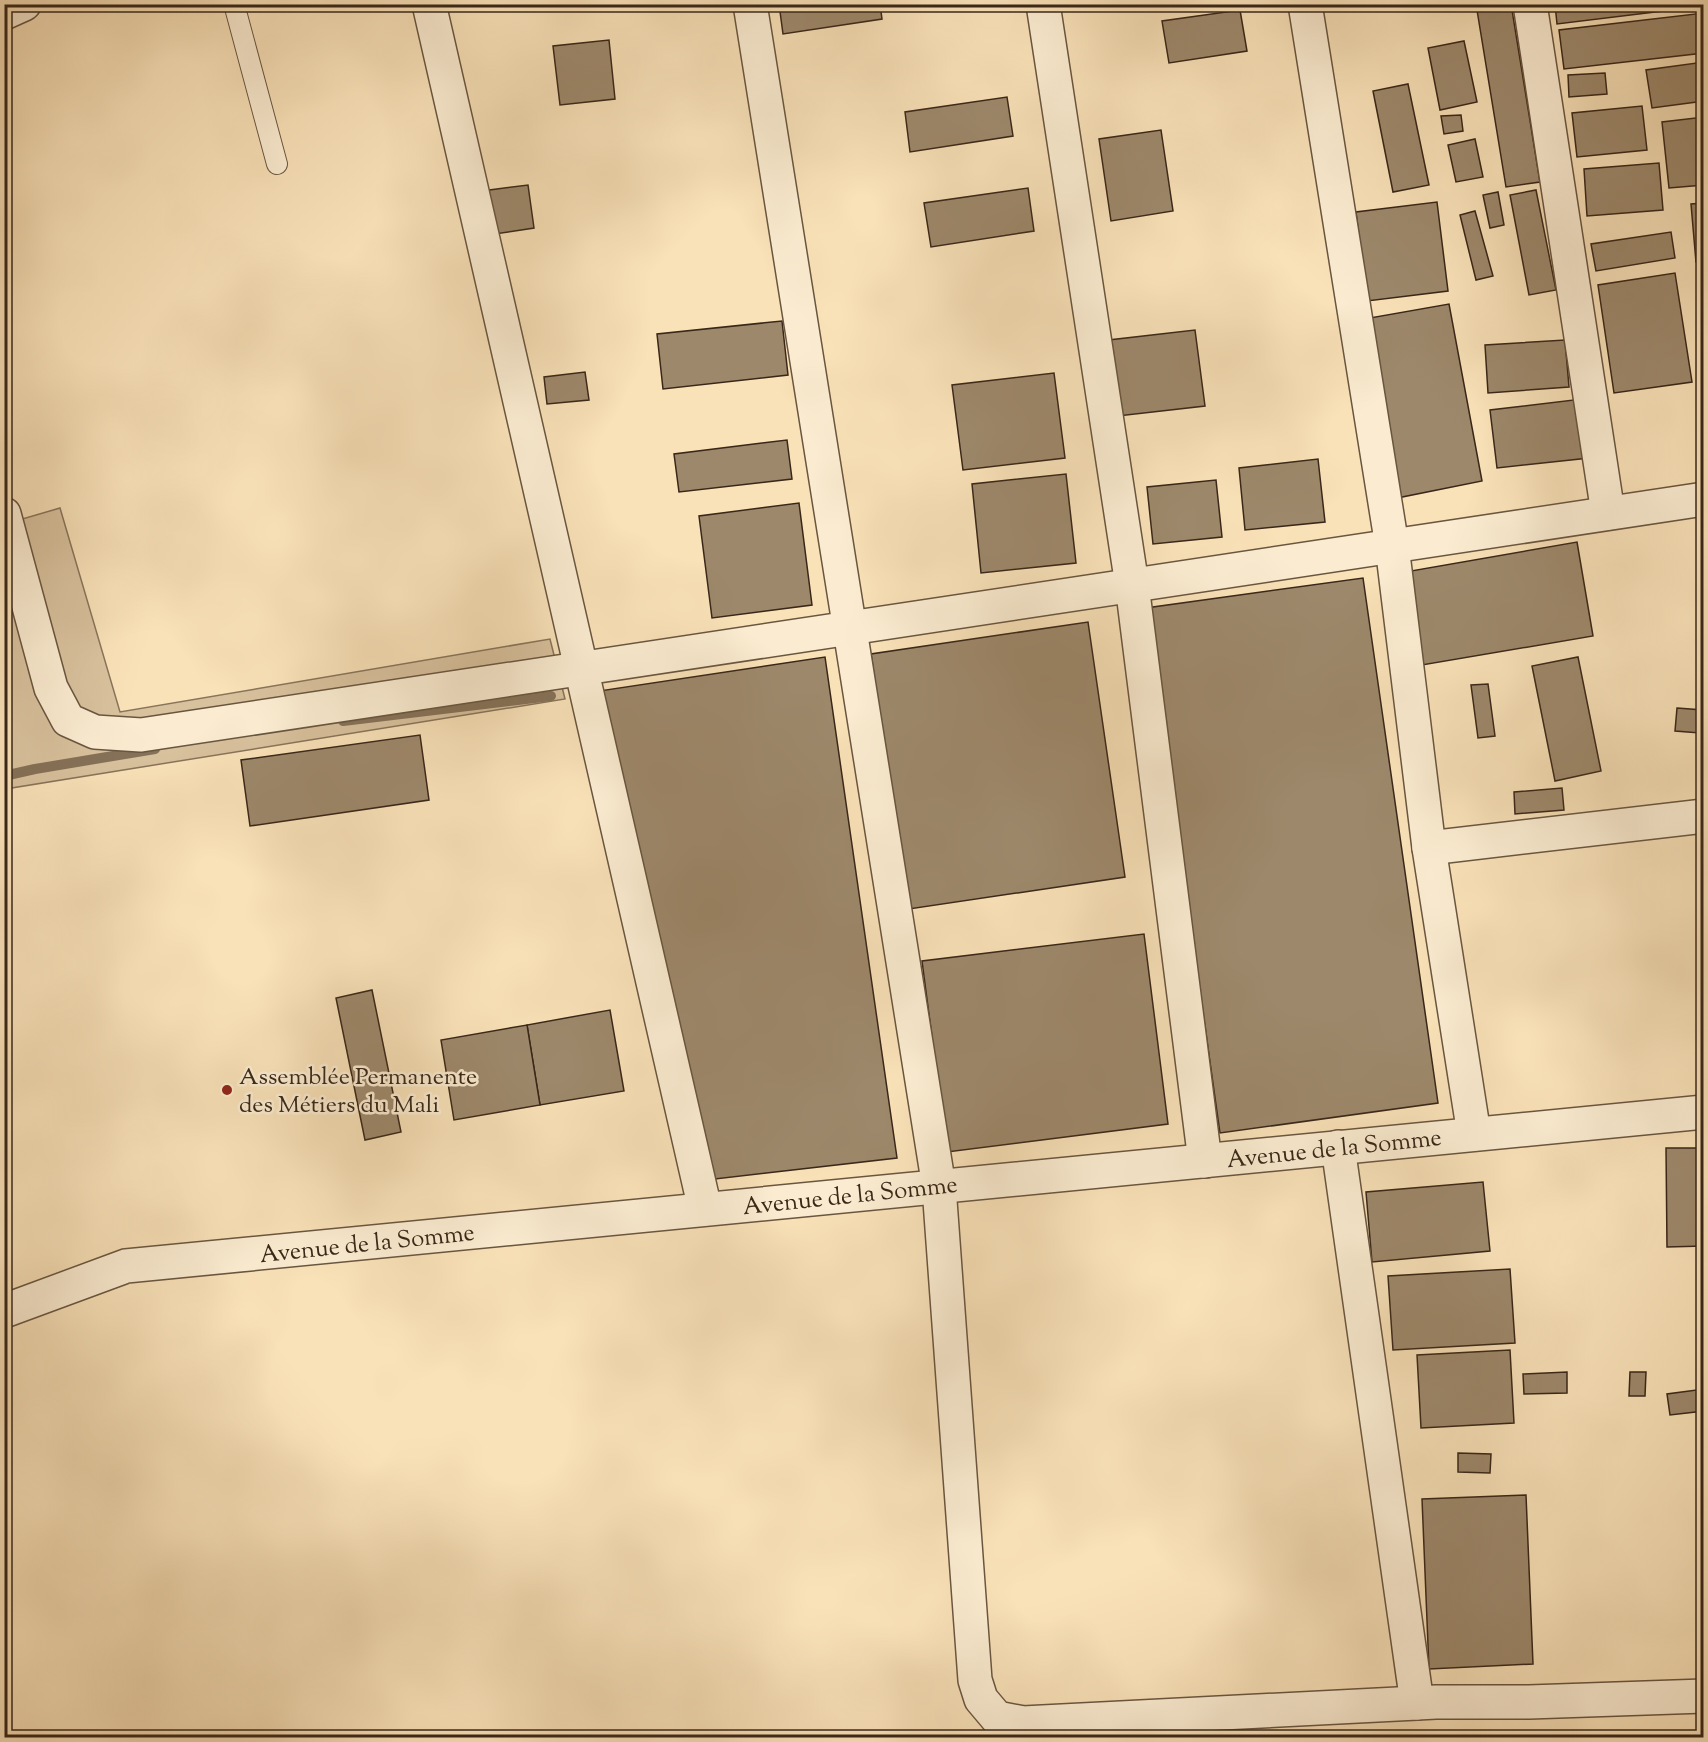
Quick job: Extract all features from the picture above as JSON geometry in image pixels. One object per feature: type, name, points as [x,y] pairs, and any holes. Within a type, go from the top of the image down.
[{"type":"street","points":[[4,13],[24,4]]},
{"type":"street","points":[[429,4],[705,1209]]},
{"type":"street","points":[[750,4],[939,1187],[975,1680],[981,1699],[997,1718],[1023,1723],[1436,1702],[1529,1702],[1704,1696]]},
{"type":"street","points":[[1044,4],[1132,585],[1205,1161]]},
{"type":"street","points":[[1305,4],[1392,546],[1429,848],[1474,1134]]},
{"type":"street","points":[[1530,4],[1608,513]]},
{"type":"street","points":[[4,514],[51,688],[68,720],[94,732],[141,735],[1704,499]]},
{"type":"street","points":[[1429,848],[1704,816]]},
{"type":"street","name":"Avenue de la Somme","points":[[4,1311],[126,1266],[1704,1112]]},
{"type":"street","points":[[1338,1148],[1417,1703]]},
{"type":"lane","points":[[234,4],[277,164]]},
{"type":"shaded area","points":[[60,508],[120,712],[550,639],[565,699],[5,789],[5,524]]},
{"type":"building","points":[[779,4],[880,4],[882,19],[783,34]]},
{"type":"building","points":[[1476,4],[1511,4],[1540,182],[1506,187]]},
{"type":"building","points":[[1555,4],[1704,4],[1704,6],[1557,24]]},
{"type":"building","points":[[1240,10],[1247,51],[1169,63],[1162,21]]},
{"type":"building","points":[[1704,13],[1704,53],[1564,69],[1559,30]]},
{"type":"building","points":[[609,40],[615,99],[560,105],[553,46]]},
{"type":"building","points":[[1464,41],[1477,102],[1440,110],[1428,48]]},
{"type":"building","points":[[1704,62],[1704,101],[1652,108],[1646,70]]},
{"type":"building","points":[[1605,73],[1607,94],[1569,97],[1568,75]]},
{"type":"building","points":[[1408,84],[1429,185],[1393,192],[1373,91]]},
{"type":"building","points":[[1007,97],[1013,136],[910,152],[905,112]]},
{"type":"building","points":[[1642,106],[1647,150],[1577,157],[1572,113]]},
{"type":"building","points":[[1461,115],[1463,131],[1444,134],[1441,116]]},
{"type":"building","points":[[1704,117],[1704,185],[1669,188],[1662,122]]},
{"type":"building","points":[[1161,130],[1173,211],[1111,221],[1099,139]]},
{"type":"building","points":[[1475,139],[1483,177],[1456,182],[1448,145]]},
{"type":"building","points":[[1659,163],[1663,210],[1587,216],[1584,169]]},
{"type":"building","points":[[528,185],[534,228],[488,235],[482,191]]},
{"type":"building","points":[[1028,188],[1034,231],[931,247],[924,203]]},
{"type":"building","points":[[1536,190],[1556,290],[1529,295],[1510,195]]},
{"type":"building","points":[[1498,192],[1504,225],[1490,228],[1483,195]]},
{"type":"building","points":[[1437,202],[1448,291],[1367,301],[1356,212]]},
{"type":"building","points":[[1704,203],[1704,262],[1696,262],[1691,204]]},
{"type":"building","points":[[1475,211],[1493,276],[1476,280],[1460,215]]},
{"type":"building","points":[[1671,232],[1675,258],[1596,271],[1591,244]]},
{"type":"building","points":[[1675,273],[1692,382],[1614,393],[1598,285]]},
{"type":"building","points":[[1449,304],[1482,481],[1397,498],[1364,319]]},
{"type":"building","points":[[782,321],[788,375],[663,389],[657,334]]},
{"type":"building","points":[[1195,330],[1205,406],[1109,417],[1100,341]]},
{"type":"building","points":[[1565,340],[1569,387],[1488,393],[1485,345]]},
{"type":"building","points":[[585,372],[589,400],[547,404],[544,377]]},
{"type":"building","points":[[1054,373],[1065,458],[963,470],[952,385]]},
{"type":"building","points":[[1704,376],[1704,410],[1700,377]]},
{"type":"building","points":[[1582,399],[1589,458],[1497,468],[1490,410]]},
{"type":"building","points":[[787,440],[792,479],[679,492],[674,454]]},
{"type":"building","points":[[1318,459],[1325,522],[1245,530],[1239,468]]},
{"type":"building","points":[[1066,474],[1076,563],[981,573],[972,484]]},
{"type":"building","points":[[1216,480],[1222,537],[1153,544],[1147,487]]},
{"type":"building","points":[[799,503],[812,605],[712,618],[699,516]]},
{"type":"building","points":[[1577,542],[1593,636],[1422,665],[1405,572]]},
{"type":"building","points":[[1363,578],[1438,1103],[1220,1133],[1146,608]]},
{"type":"building","points":[[1088,622],[1125,877],[909,909],[871,654]]},
{"type":"building","points":[[825,657],[897,1158],[715,1179],[599,691]]},
{"type":"building","points":[[1578,657],[1601,771],[1555,781],[1532,666]]},
{"type":"building","points":[[1488,684],[1495,736],[1478,738],[1471,685]]},
{"type":"building","points":[[1677,708],[1703,710],[1700,733],[1675,731]]},
{"type":"building","points":[[420,735],[429,800],[250,826],[241,760]]},
{"type":"building","points":[[1562,788],[1564,810],[1515,814],[1514,792]]},
{"type":"building","points":[[1144,934],[1168,1124],[947,1152],[922,961]]},
{"type":"building","points":[[372,990],[401,1132],[365,1140],[336,998]]},
{"type":"building","points":[[610,1010],[624,1091],[540,1105],[527,1025]]},
{"type":"building","points":[[527,1025],[540,1105],[454,1120],[441,1040]]},
{"type":"building","points":[[1666,1148],[1704,1148],[1704,1246],[1667,1247]]},
{"type":"building","points":[[1483,1182],[1490,1251],[1372,1262],[1366,1192]]},
{"type":"building","points":[[1510,1269],[1515,1343],[1393,1350],[1388,1276]]},
{"type":"building","points":[[1510,1350],[1514,1423],[1421,1428],[1417,1355]]},
{"type":"building","points":[[1567,1372],[1567,1393],[1524,1394],[1523,1374]]},
{"type":"building","points":[[1630,1372],[1646,1372],[1645,1396],[1629,1396]]},
{"type":"building","points":[[1704,1389],[1704,1411],[1670,1415],[1667,1394]]},
{"type":"building","points":[[1458,1453],[1491,1454],[1490,1473],[1458,1472]]},
{"type":"building","points":[[1526,1495],[1533,1664],[1429,1669],[1422,1499]]},
{"type":"waterway","points":[[343,721],[551,696]]},
{"type":"waterway","points":[[4,776],[155,749]]},
{"type":"place","name":"Assemblée Permanente des Métiers du Mali","points":[[227,1090]]}]
